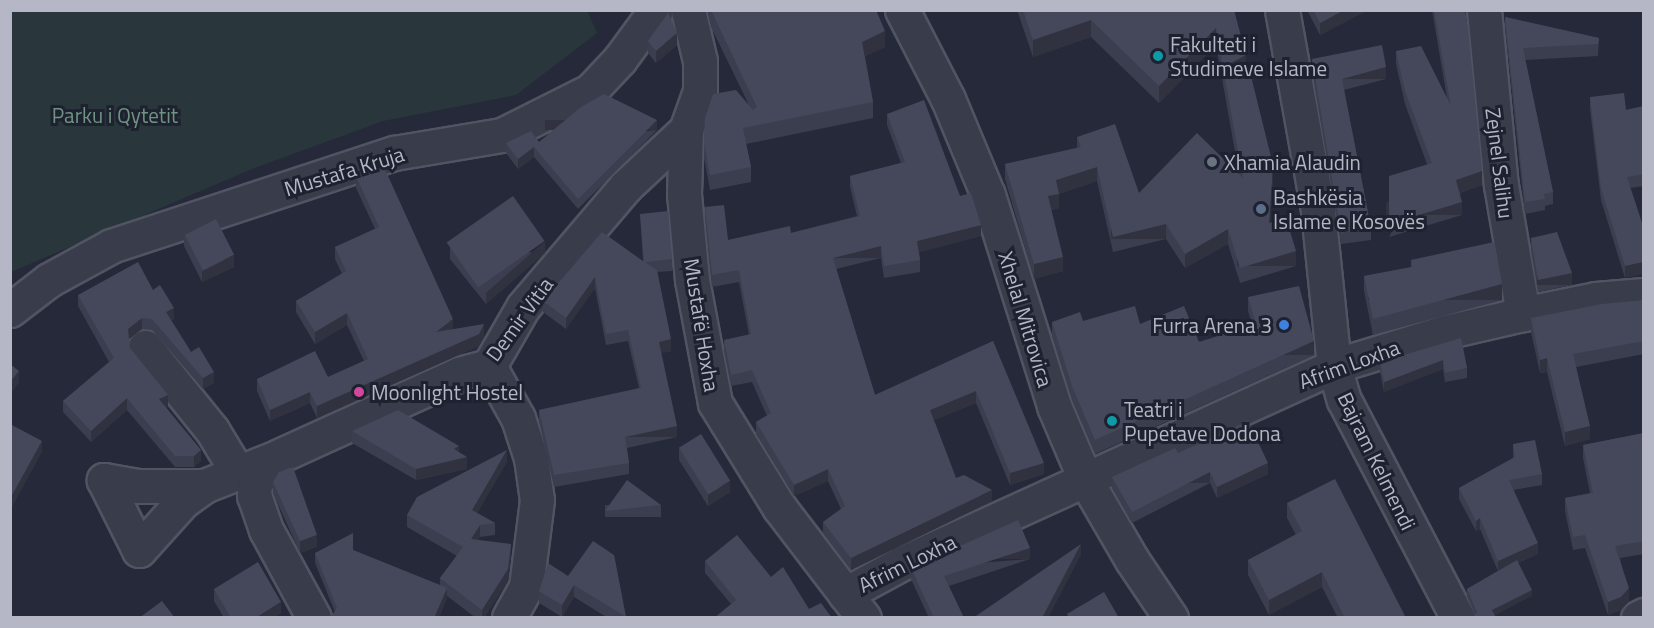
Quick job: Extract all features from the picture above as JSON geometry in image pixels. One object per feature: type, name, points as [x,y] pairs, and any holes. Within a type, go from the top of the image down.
[{"type":"street","name":"Mustafa Kruja","points":[[10,310],[49,280],[111,246],[372,159],[462,144],[522,125],[590,91],[620,59],[656,10]]},
{"type":"street","points":[[686,130],[700,91],[700,61],[688,10]]},
{"type":"street","name":"Xhelal Mitrovica","points":[[902,10],[948,99],[988,195],[1050,395],[1086,481],[1132,560],[1171,618]]},
{"type":"street","name":"Bajram Kelmendi","points":[[1282,10],[1318,211],[1334,366],[1344,400],[1458,618]]},
{"type":"street","name":"Zejnel Salihu","points":[[1484,10],[1501,185],[1523,314]]},
{"type":"street","name":"Demir Vitia","points":[[314,618],[266,530],[254,496],[255,482],[279,456],[459,375],[489,366],[523,307],[626,186],[686,130]]},
{"type":"street","name":"Mustafë Hoxha","points":[[686,130],[684,194],[692,280],[715,403],[779,507],[854,606]]},
{"type":"street","name":"Afrim Loxha","points":[[854,606],[902,563],[1334,366],[1445,332],[1523,314],[1644,295]]},
{"type":"street","points":[[145,346],[212,430],[238,473]]},
{"type":"street","points":[[489,366],[518,418],[531,458],[537,500],[526,587],[509,618]]},
{"type":"street","points":[[204,486],[138,486],[104,480],[139,550],[182,502],[204,486],[279,456]]},
{"type":"street","points":[[1638,618],[1644,615]]},
{"type":"green space","name":"Parku i Qytetit","points":[[587,10],[597,33],[516,95],[383,121],[252,169],[11,272],[11,11]]},
{"type":"building","points":[[711,10],[876,10],[885,31],[862,42],[873,102],[743,128],[751,167],[710,175],[704,141],[705,118],[713,94],[736,90],[753,110],[757,107]]},
{"type":"building","name":"Fakulteti i Studimeve Islame","points":[[1023,10],[1234,10],[1246,55],[1223,67],[1216,28],[1159,86],[1091,20],[1033,40]]},
{"type":"building","points":[[1313,10],[1344,10],[1320,23]]},
{"type":"building","points":[[1434,10],[1465,10],[1482,171],[1456,180],[1462,202],[1389,224],[1389,176],[1432,163],[1405,91],[1396,51],[1421,46],[1451,106]]},
{"type":"building","points":[[668,13],[677,33],[656,51],[648,41]]},
{"type":"building","points":[[1505,17],[1599,38],[1598,44],[1523,48],[1553,192],[1544,194],[1545,199],[1525,202]]},
{"type":"building","points":[[1382,45],[1386,67],[1342,79],[1371,228],[1341,233],[1312,59]]},
{"type":"building","points":[[1249,68],[1273,165],[1269,223],[1286,218],[1296,251],[1240,268],[1228,229],[1185,254],[1166,224],[1113,237],[1097,167],[1056,180],[1059,194],[1048,196],[1063,257],[1034,264],[1005,164],[1081,147],[1077,137],[1115,124],[1139,193],[1197,133],[1243,178],[1224,73]]},
{"type":"building","points":[[1624,93],[1626,110],[1644,106],[1644,174],[1627,177],[1644,229],[1644,262],[1625,266],[1601,188],[1590,97]]},
{"type":"building","points":[[604,94],[657,120],[578,199],[534,147],[518,159],[506,143],[531,131],[539,142],[581,107]]},
{"type":"building","points":[[924,100],[960,196],[971,193],[981,225],[917,241],[920,260],[884,266],[881,246],[833,258],[875,395],[993,341],[1044,463],[1010,473],[976,391],[930,410],[956,478],[964,475],[992,490],[851,558],[823,522],[845,506],[828,469],[794,485],[756,422],[771,413],[752,370],[731,375],[724,340],[751,334],[739,270],[712,275],[705,207],[724,205],[728,240],[790,226],[791,233],[860,216],[850,176],[905,162],[887,114]]},
{"type":"building","points":[[383,165],[453,319],[436,332],[484,324],[479,334],[317,406],[310,392],[270,410],[257,379],[315,351],[328,377],[368,359],[347,313],[315,332],[296,301],[346,271],[335,247],[379,227],[356,176]]},
{"type":"building","points":[[513,196],[545,241],[478,288],[447,242]]},
{"type":"building","points":[[668,211],[672,259],[645,262],[657,270],[671,339],[659,342],[677,426],[625,437],[629,463],[554,475],[539,410],[641,388],[628,330],[606,334],[595,277],[566,318],[543,301],[602,232],[644,262],[640,214]]},
{"type":"building","points":[[216,219],[234,255],[203,271],[185,235]]},
{"type":"building","points":[[1557,232],[1572,273],[1538,280],[1531,238]]},
{"type":"building","points":[[1494,242],[1502,284],[1373,319],[1364,276],[1412,267],[1411,260]]},
{"type":"building","points":[[138,262],[153,290],[160,285],[174,308],[166,312],[191,352],[199,347],[214,372],[203,378],[152,319],[142,318],[128,329],[130,348],[168,395],[159,399],[201,450],[194,456],[175,456],[127,398],[91,431],[63,401],[114,358],[78,295]]},
{"type":"building","points":[[1299,286],[1314,341],[1095,440],[1072,386],[1052,322],[1080,312],[1083,321],[1135,306],[1140,324],[1184,306],[1199,342],[1256,324],[1248,297]]},
{"type":"building","points":[[1644,300],[1644,341],[1573,354],[1590,426],[1565,432],[1547,358],[1540,360],[1531,318],[1602,304]]},
{"type":"building","points":[[1461,338],[1467,368],[1445,373],[1443,360],[1384,382],[1380,362]]},
{"type":"building","points":[[10,364],[19,371],[10,382]]},
{"type":"building","points":[[398,410],[459,446],[454,449],[467,457],[416,469],[352,431]]},
{"type":"building","points":[[1248,421],[1268,463],[1217,487],[1210,472],[1132,512],[1112,477],[1175,448],[1178,453]]},
{"type":"building","points":[[10,424],[42,441],[10,499]]},
{"type":"building","points":[[1644,433],[1644,541],[1615,546],[1629,588],[1621,597],[1608,602],[1585,535],[1573,537],[1565,498],[1593,493],[1583,445]]},
{"type":"building","points":[[701,434],[730,481],[708,494],[679,448]]},
{"type":"building","points":[[1535,440],[1542,474],[1509,480],[1538,543],[1498,561],[1480,518],[1476,521],[1459,488],[1515,457],[1513,444]]},
{"type":"building","points":[[507,450],[472,510],[495,523],[480,525],[471,539],[511,544],[508,569],[482,610],[440,578],[463,547],[407,515],[417,497]]},
{"type":"building","points":[[293,467],[317,535],[300,541],[273,482],[279,472]]},
{"type":"building","points":[[1335,479],[1406,618],[1345,618],[1322,572],[1269,600],[1248,560],[1302,531],[1287,503]]},
{"type":"building","points":[[627,480],[661,505],[605,511]]},
{"type":"building","points":[[1018,520],[1030,548],[944,576],[964,618],[934,618],[911,568]]},
{"type":"building","points":[[353,533],[353,550],[447,588],[434,618],[330,618],[337,608],[315,553]]},
{"type":"building","points":[[737,535],[771,577],[783,567],[809,609],[821,603],[832,618],[714,618],[736,600],[705,561]]},
{"type":"building","points":[[593,541],[614,555],[626,617],[574,585],[562,605],[539,591],[548,563],[568,576]]},
{"type":"building","points":[[1081,544],[1041,618],[973,618]]},
{"type":"building","points":[[1517,560],[1532,590],[1492,610],[1496,618],[1474,618],[1477,612],[1467,589]]},
{"type":"building","points":[[258,562],[281,602],[255,618],[231,618],[214,589]]},
{"type":"building","points":[[1104,592],[1119,618],[1069,618],[1067,614]]},
{"type":"building","points":[[162,601],[175,618],[139,618]]},
{"type":"place","name":"Fakulteti i Studimeve Islame","points":[[1158,56]]},
{"type":"place","name":"Xhamia Alaudin","points":[[1212,162]]},
{"type":"place","name":"Bashkësia Islame e Kosovës","points":[[1261,209]]},
{"type":"place","name":"Furra Arena 3","points":[[1284,325]]},
{"type":"place","name":"Moonlıght Hostel","points":[[359,392]]},
{"type":"place","name":"Teatri i Pupetave Dodona","points":[[1112,421]]}]
